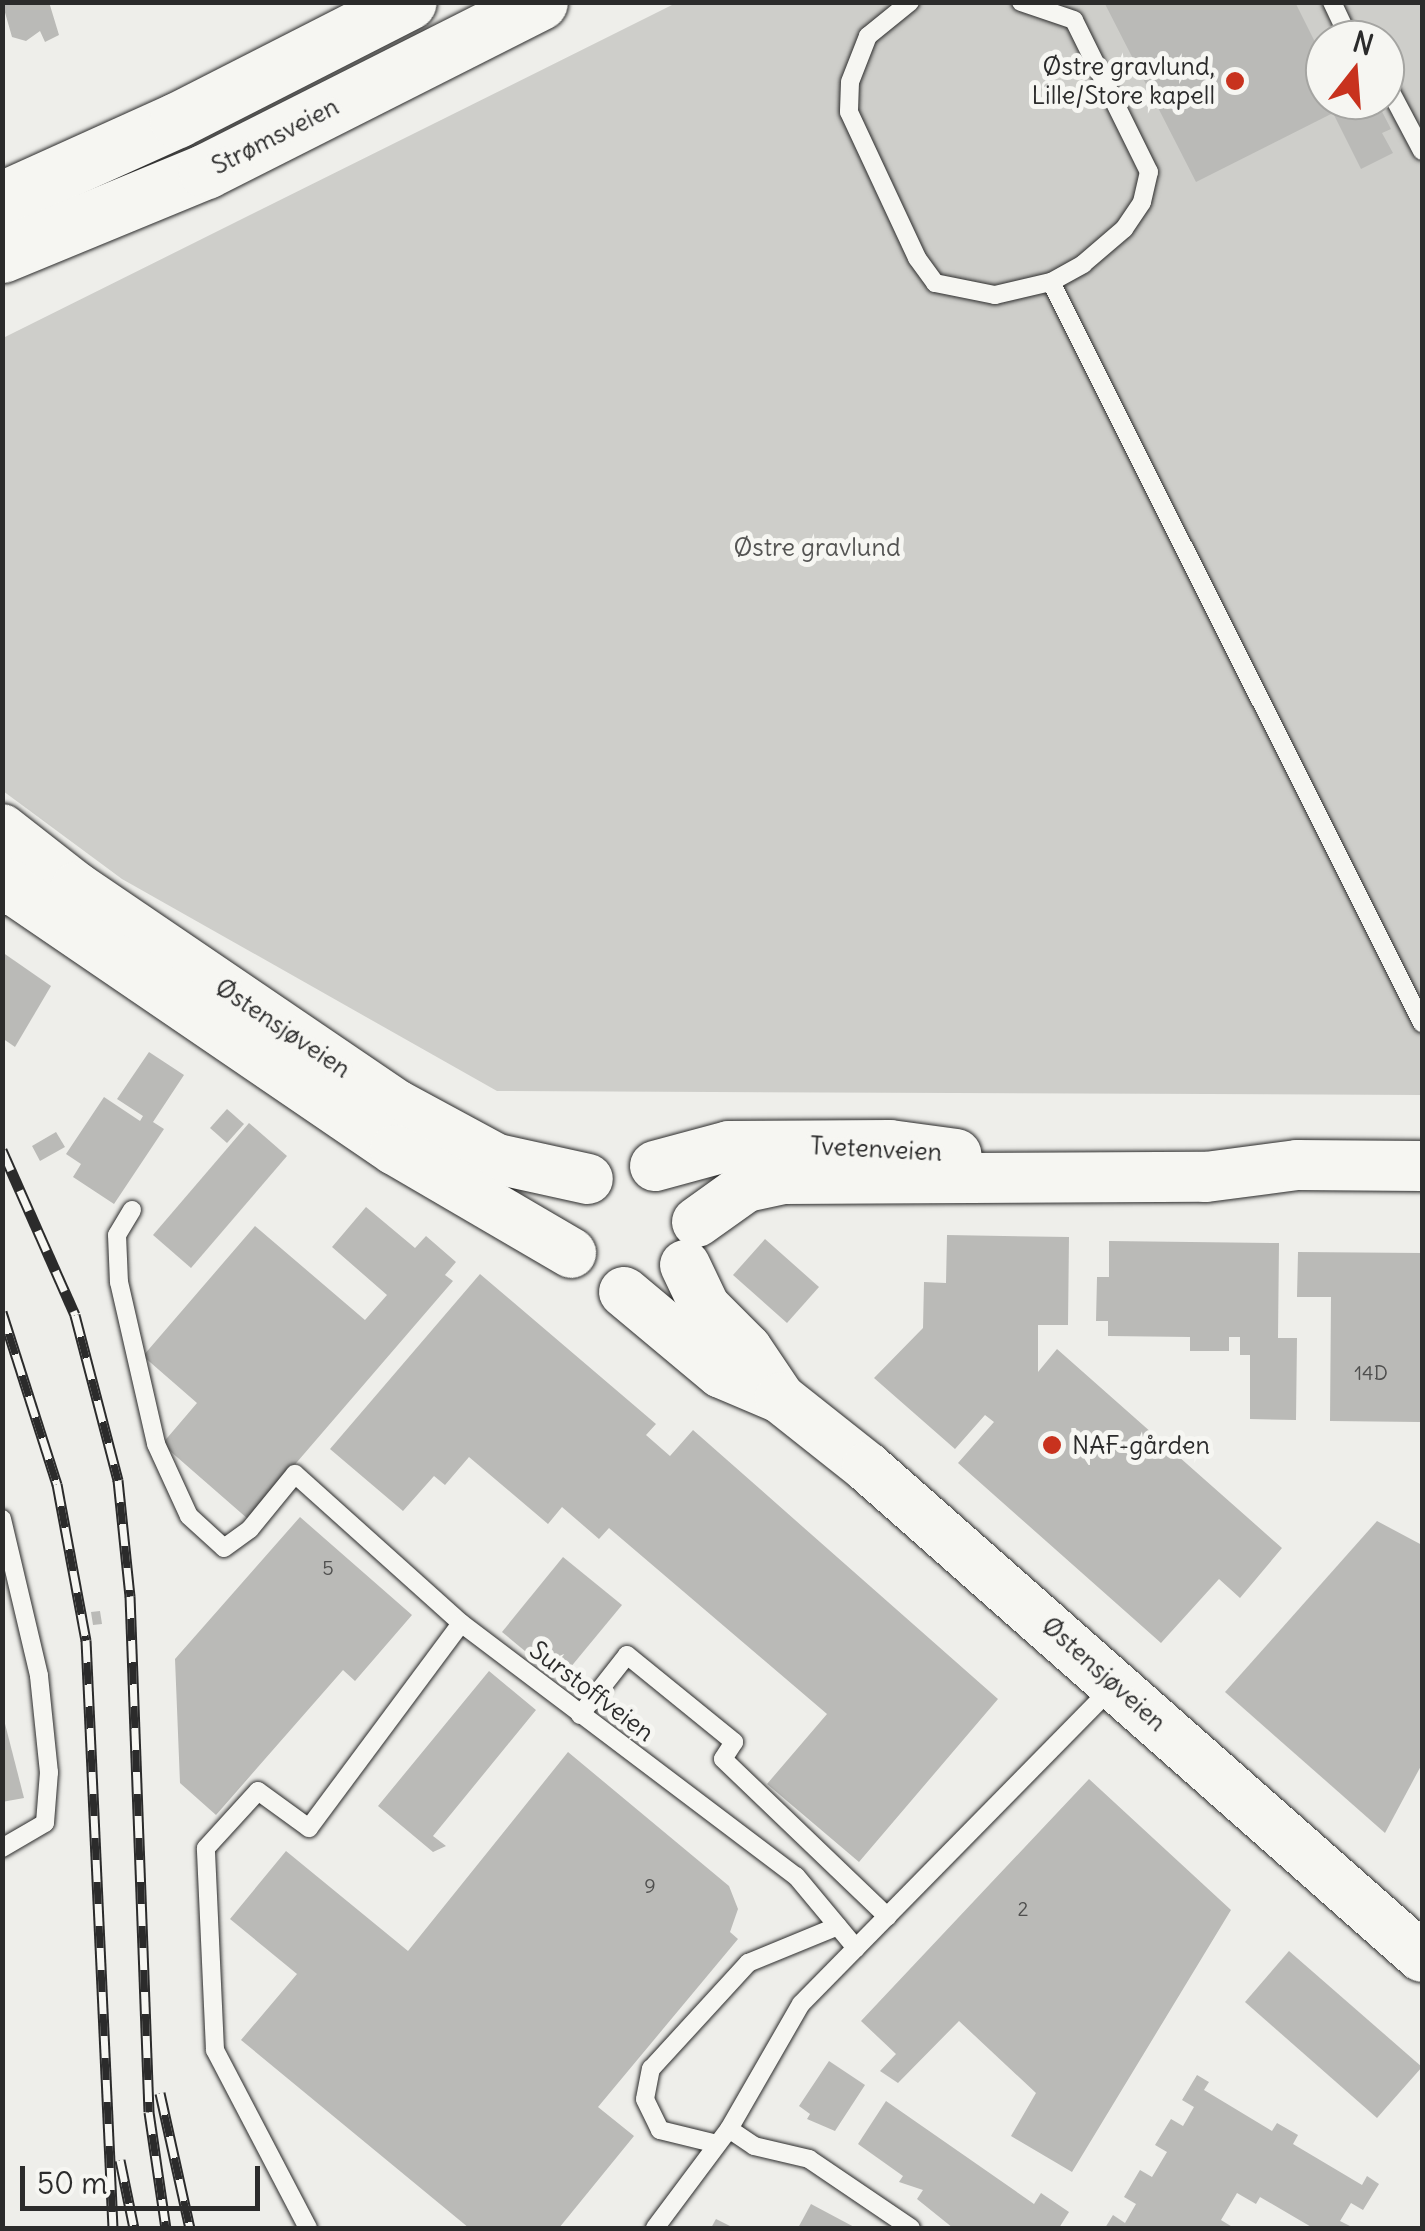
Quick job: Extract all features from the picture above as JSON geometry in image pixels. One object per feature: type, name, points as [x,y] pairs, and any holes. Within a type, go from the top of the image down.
[{"type":"highway","points":[[2,199],[409,2]]},
{"type":"highway","name":"Strømsveien","points":[[2,255],[206,171],[540,2]]},
{"type":"highway","points":[[2,288],[206,171]]},
{"type":"main road","name":"Østensjøveien","points":[[2,829],[76,887],[397,1105],[497,1159],[588,1179]]},
{"type":"main road","name":"Østensjøveien","points":[[5,885],[395,1150],[572,1253],[584,1272],[624,1292],[720,1373],[780,1398]]},
{"type":"main road","name":"Tvetenveien","points":[[655,1166],[729,1146],[890,1145],[1098,1175]]},
{"type":"main road","points":[[572,1253],[566,1221],[588,1179],[620,1163],[655,1166]]},
{"type":"main road","name":"Tvetenveien","points":[[691,1244],[729,1195],[764,1181],[1206,1177],[1297,1165],[1422,1166]]},
{"type":"main road","name":"Østensjøveien","points":[[655,1166],[684,1188],[705,1307],[746,1349],[780,1398],[1115,1684],[1422,1957]]},
{"type":"main road","name":"Tvetenveien","points":[[1206,1177],[1295,1196],[1422,1198]]},
{"type":"main road","points":[[624,1292],[649,1290],[691,1244]]},
{"type":"lane","points":[[905,3],[868,36],[850,82],[850,112],[917,258],[936,283],[974,294],[1051,282],[1124,228],[1142,202],[1149,172],[1072,11],[1022,2]]},
{"type":"lane","points":[[1405,118],[1422,151]]},
{"type":"lane","points":[[1051,282],[1422,1023]]},
{"type":"lane","name":"Surstoffveien","points":[[132,1210],[117,1235],[119,1282],[156,1444],[189,1516],[224,1548],[250,1529],[296,1474],[462,1623],[796,1876],[856,1948]]},
{"type":"lane","points":[[2,1519],[39,1676],[49,1772],[45,1823],[2,1848]]},
{"type":"lane","points":[[308,2228],[215,2050],[206,1848],[258,1791],[308,1828],[462,1623]]},
{"type":"lane","points":[[580,1715],[627,1655],[734,1742],[723,1759],[888,1917]]},
{"type":"lane","points":[[655,2228],[723,2136],[801,2004],[1115,1684]]},
{"type":"lane","points":[[838,1926],[748,1963],[650,2068],[645,2099],[660,2130],[723,2136],[809,2159],[911,2228]]},
{"type":"green space","name":"Østre gravlund","points":[[676,3],[1422,3],[1422,1095],[497,1091],[122,879],[3,791],[3,338]]},
{"type":"building","points":[[2,2],[49,2],[59,35],[45,42],[40,31],[26,41],[12,37]]},
{"type":"building","name":"Østre gravlund, Lille/Store kapell","points":[[1104,2],[1295,2],[1305,22],[1305,120],[1319,120],[1196,182]]},
{"type":"building","name":"Østre gravlund, Lille/Store kapell","points":[[1336,120],[1386,120],[1391,129],[1382,133],[1393,153],[1361,169]]},
{"type":"building","points":[[2,952],[51,986],[15,1047],[2,1038]]},
{"type":"building","points":[[149,1052],[184,1075],[153,1122],[164,1129],[114,1204],[73,1177],[81,1164],[66,1154],[104,1097],[140,1121],[143,1116],[117,1099]]},
{"type":"building","points":[[227,1109],[244,1124],[227,1143],[210,1128]]},
{"type":"building","points":[[249,1123],[287,1156],[191,1268],[153,1235]]},
{"type":"building","points":[[56,1132],[65,1147],[40,1161],[32,1146]]},
{"type":"building","points":[[366,1207],[415,1248],[426,1236],[456,1262],[445,1275],[453,1281],[248,1519],[162,1444],[197,1403],[143,1356],[255,1226],[365,1320],[387,1295],[332,1247]]},
{"type":"building","points":[[947,1235],[1069,1237],[1068,1325],[1038,1325],[1038,1372],[1057,1349],[1282,1548],[1240,1598],[1219,1579],[1161,1643],[958,1463],[994,1422],[985,1415],[955,1449],[874,1378],[923,1328],[924,1282],[946,1283]]},
{"type":"building","points":[[765,1239],[819,1287],[787,1323],[733,1275]]},
{"type":"building","points":[[1109,1241],[1279,1243],[1278,1338],[1297,1338],[1296,1420],[1250,1419],[1250,1355],[1240,1355],[1240,1337],[1229,1337],[1229,1351],[1190,1351],[1190,1337],[1108,1336],[1108,1321],[1096,1321],[1097,1277],[1109,1277]]},
{"type":"building","points":[[1298,1252],[1422,1253],[1420,1422],[1330,1421],[1331,1297],[1297,1297]]},
{"type":"building","points":[[480,1274],[656,1424],[646,1435],[670,1456],[693,1430],[998,1699],[859,1862],[767,1784],[827,1714],[609,1528],[599,1539],[562,1507],[548,1524],[469,1457],[445,1485],[434,1476],[403,1511],[330,1449]]},
{"type":"building","points":[[300,1517],[412,1615],[355,1681],[343,1670],[216,1815],[180,1783],[175,1659]]},
{"type":"building","points":[[1377,1521],[1422,1545],[1422,1764],[1385,1833],[1225,1692]]},
{"type":"building","points":[[563,1557],[622,1605],[560,1680],[502,1632]]},
{"type":"building","points":[[100,1611],[102,1624],[93,1625],[91,1612]]},
{"type":"building","points":[[489,1671],[536,1710],[433,1836],[446,1846],[433,1852],[378,1806]]},
{"type":"building","points":[[2,1712],[24,1798],[2,1802]]},
{"type":"building","points":[[568,1752],[729,1886],[738,1909],[730,1932],[738,1939],[598,2107],[634,2136],[559,2228],[469,2228],[241,2040],[297,1974],[230,1919],[286,1851],[408,1951]]},
{"type":"building","points":[[1089,1779],[1231,1910],[1072,2172],[1011,2136],[1036,2093],[959,2021],[898,2083],[880,2071],[896,2054],[861,2021]]},
{"type":"building","points":[[1289,1951],[1422,2067],[1377,2118],[1245,2002]]},
{"type":"building","points":[[829,2061],[865,2085],[835,2131],[807,2119],[810,2114],[799,2106]]},
{"type":"building","points":[[1197,2075],[1209,2082],[1204,2090],[1272,2131],[1277,2123],[1298,2135],[1293,2144],[1362,2185],[1367,2176],[1379,2184],[1363,2210],[1351,2203],[1340,2221],[1354,2228],[1313,2228],[1260,2197],[1256,2204],[1237,2193],[1221,2220],[1234,2228],[1105,2228],[1113,2215],[1125,2223],[1136,2204],[1124,2197],[1140,2170],[1152,2177],[1167,2152],[1155,2145],[1171,2119],[1183,2126],[1194,2107],[1182,2100]]},
{"type":"building","points":[[886,2101],[1034,2204],[1041,2193],[1069,2212],[1059,2228],[953,2228],[917,2199],[923,2190],[899,2182],[903,2176],[858,2144]]},
{"type":"building","points":[[811,2204],[856,2228],[798,2228]]},
{"type":"building","points":[[716,2219],[734,2228],[711,2228]]},
{"type":"railway","points":[[2,1150],[75,1315],[118,1480],[130,1596],[149,2112],[166,2228]]},
{"type":"railway","points":[[2,1312],[57,1484],[86,1640],[113,2228]]},
{"type":"railway","points":[[160,2093],[190,2228]]},
{"type":"railway","points":[[120,2160],[134,2228]]},
{"type":"place","name":"Østre gravlund, Lille/Store kapell","points":[[1235,81]]},
{"type":"place","name":"NAF-gården","points":[[1052,1445]]}]
